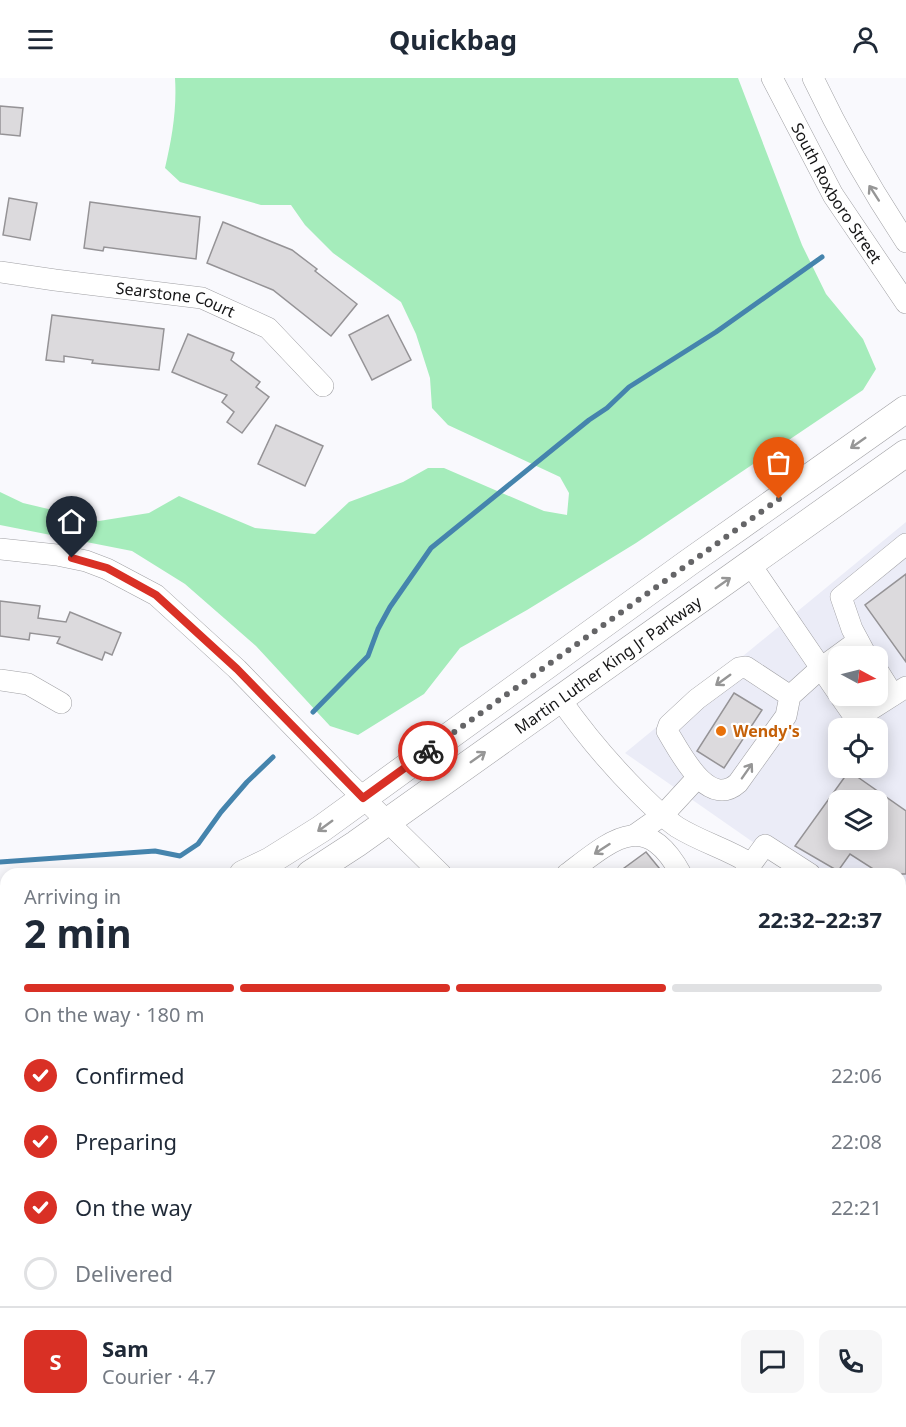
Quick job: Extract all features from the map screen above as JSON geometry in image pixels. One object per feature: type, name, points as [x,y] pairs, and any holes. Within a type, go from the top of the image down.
[{"type":"main road","name":"Martin Luther King Jr Parkway","points":[[255,868],[321,829],[698,556],[906,409]]},
{"type":"main road","name":"Martin Luther King Jr Parkway","points":[[319,868],[906,453]]},
{"type":"street","name":"South Roxboro Street","points":[[772,78],[833,195],[884,274],[906,303]]},
{"type":"street","name":"South Roxboro Street","points":[[813,78],[870,187],[906,242]]},
{"type":"street","name":"Searstone Court","points":[[0,272],[202,297],[268,328],[322,386]]},
{"type":"street","points":[[862,646],[841,597],[906,544]]},
{"type":"street","points":[[0,549],[57,555],[86,561],[107,568],[156,595],[237,669],[435,868]]},
{"type":"street","points":[[750,564],[828,678]]},
{"type":"street","points":[[790,696],[746,668],[739,669],[697,699],[669,725],[667,731],[697,778],[720,791],[730,791],[786,716],[790,696],[821,668],[828,665]]},
{"type":"street","points":[[0,680],[28,684],[61,703]]},
{"type":"street","points":[[888,680],[900,691]]},
{"type":"street","points":[[560,699],[589,739],[615,769],[663,815],[676,826],[706,843],[740,857],[746,868]]},
{"type":"street","points":[[847,706],[856,719],[876,706]]},
{"type":"street","points":[[576,868],[617,839],[636,834],[663,815],[697,778]]},
{"type":"street","points":[[636,834],[653,840],[672,857],[678,868]]},
{"type":"street","points":[[748,868],[765,844],[801,868]]},
{"type":"shaded area","points":[[906,522],[906,868],[790,868],[625,753]]},
{"type":"green space","points":[[175,78],[738,78],[802,245],[826,294],[863,339],[876,369],[863,390],[636,543],[460,648],[424,694],[358,735],[330,726],[256,646],[185,584],[132,551],[0,525],[0,492],[23,503],[99,521],[149,513],[179,496],[255,528],[315,534],[349,502],[403,482],[428,468],[444,468],[544,511],[567,515],[569,493],[560,477],[448,425],[432,408],[430,378],[416,334],[401,302],[333,253],[305,225],[291,205],[261,205],[180,182],[165,168],[173,123]]},
{"type":"building","points":[[0,106],[23,108],[20,136],[0,134]]},
{"type":"building","points":[[9,198],[37,203],[30,240],[3,235]]},
{"type":"building","points":[[90,202],[200,217],[196,259],[104,247],[103,251],[84,248]]},
{"type":"building","points":[[223,222],[292,250],[357,304],[331,336],[273,290],[207,263]]},
{"type":"building","points":[[52,315],[164,329],[159,370],[92,363],[93,360],[64,356],[64,362],[46,360]]},
{"type":"building","points":[[388,315],[411,360],[372,380],[349,335]]},
{"type":"building","points":[[188,334],[234,353],[231,360],[260,382],[256,387],[269,397],[242,433],[227,422],[234,412],[222,402],[227,395],[172,372]]},
{"type":"building","points":[[276,425],[323,446],[305,486],[258,464]]},
{"type":"building","points":[[906,574],[906,662],[865,605]]},
{"type":"building","points":[[0,601],[40,606],[38,618],[66,622],[70,612],[121,633],[112,655],[105,652],[102,660],[57,643],[60,637],[30,633],[29,640],[0,636]]},
{"type":"building","points":[[734,693],[762,710],[724,768],[697,751]]},
{"type":"building","points":[[844,778],[859,778],[876,790],[835,790]]},
{"type":"building","points":[[888,798],[906,811],[906,868],[872,868],[850,854],[840,868],[833,868],[795,846],[828,800],[828,850],[888,850]]},
{"type":"building","points":[[646,852],[659,868],[624,868]]},
{"type":"waterway","points":[[313,712],[368,656],[378,629],[390,607],[431,548],[589,420],[607,408],[629,387],[716,332],[822,257]]},
{"type":"waterway","points":[[0,862],[155,851],[180,856],[198,844],[221,812],[273,757]]},
{"type":"way so far","points":[[428,751],[779,499]]},
{"type":"place","name":"Wendy's","points":[[721,731]]},
{"type":"route","points":[[72,558],[107,568],[156,595],[237,669],[363,798],[428,751]]}]
